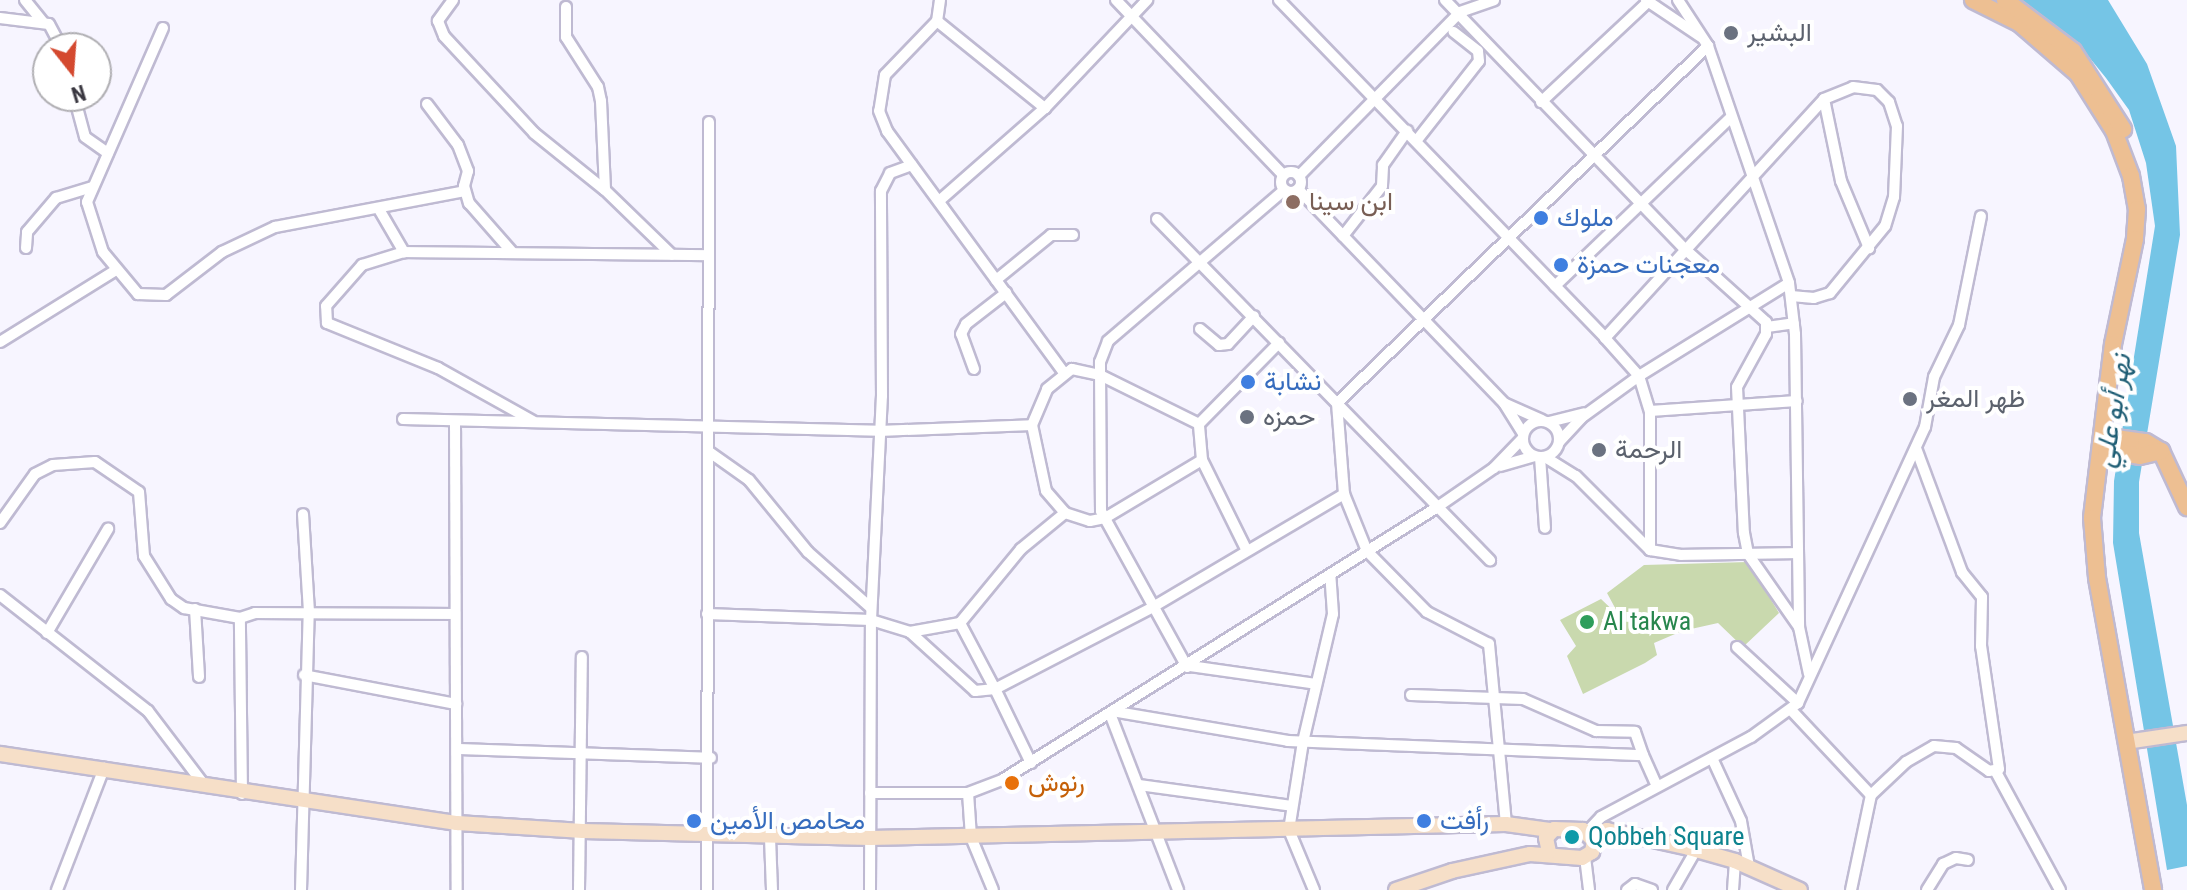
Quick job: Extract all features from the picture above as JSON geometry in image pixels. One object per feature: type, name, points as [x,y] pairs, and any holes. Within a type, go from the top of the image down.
[{"type":"main road","points":[[1973,0],[2019,23],[2078,74],[2114,131],[2131,176],[2137,209],[2135,239],[2113,344],[2092,518],[2097,578],[2136,741],[2153,890]]},
{"type":"main road","points":[[2005,0],[2058,36],[2086,68],[2123,128],[2140,178],[2145,237],[2112,445],[2105,559],[2163,890]]},
{"type":"main road","points":[[2112,445],[2151,450],[2187,507]]},
{"type":"main road","points":[[2136,741],[2185,733]]},
{"type":"main road","points":[[0,754],[104,768],[242,794],[457,823],[583,831],[770,838],[870,838],[1506,824],[1589,833],[1607,830],[1742,864],[1800,890]]},
{"type":"main road","points":[[1549,852],[1550,830]]},
{"type":"main road","points":[[1396,890],[1452,871],[1549,852],[1585,857],[1593,848],[1589,833]]},
{"type":"street","points":[[25,0],[43,22],[56,32]]},
{"type":"street","points":[[453,0],[438,21],[444,36],[534,133],[605,190],[672,255]]},
{"type":"street","points":[[940,0],[937,21],[879,88],[879,111],[887,131],[1064,373]]},
{"type":"street","points":[[1116,0],[1283,175],[1284,190]]},
{"type":"street","points":[[939,201],[1045,108],[1130,14],[1147,0]]},
{"type":"street","points":[[1279,0],[1417,140],[1639,376],[1650,411],[1650,550]]},
{"type":"street","points":[[1445,0],[1460,12],[1592,155],[1767,327]]},
{"type":"street","points":[[1494,0],[1460,12],[1299,176],[1298,189],[1504,403],[1522,437],[1539,457],[1576,476]]},
{"type":"street","points":[[1678,0],[1706,43],[1789,283],[1797,401],[1799,627],[1809,675]]},
{"type":"street","points":[[1541,102],[1648,1],[1706,43]]},
{"type":"street","points":[[566,7],[566,37],[601,101],[605,190]]},
{"type":"street","points":[[0,18],[43,22]]},
{"type":"street","points":[[937,21],[1045,108]]},
{"type":"street","points":[[163,28],[87,202],[92,226],[116,270],[138,294],[158,297],[222,252],[275,227],[380,211],[465,191]]},
{"type":"street","points":[[1417,140],[1479,61],[1478,51],[1454,32]]},
{"type":"street","points":[[1337,403],[1706,43]]},
{"type":"street","points":[[1605,338],[1824,99],[1842,89],[1866,88],[1885,95],[1894,115],[1894,197],[1885,226],[1830,293],[1814,298],[1791,296]]},
{"type":"street","points":[[1824,99],[1841,181],[1869,248]]},
{"type":"street","points":[[427,104],[458,145],[468,171],[465,191],[512,252]]},
{"type":"street","points":[[78,112],[85,137],[108,153]]},
{"type":"street","points":[[1555,286],[1731,117]]},
{"type":"street","points":[[707,890],[711,758],[707,614],[709,122]]},
{"type":"street","points":[[1343,236],[1382,186],[1383,165],[1407,131]]},
{"type":"street","points":[[870,890],[871,614],[879,431],[881,191],[890,173],[912,165]]},
{"type":"street","points":[[1283,175],[1299,176]]},
{"type":"street","points":[[26,248],[27,232],[56,198],[91,187]]},
{"type":"street","points":[[1188,667],[1105,518],[1097,483],[1100,375],[1108,341],[1284,190],[1298,189]]},
{"type":"street","points":[[380,211],[404,252]]},
{"type":"street","points":[[1589,833],[1601,817],[1712,758],[1795,707],[1916,448],[1934,377],[1959,325],[1981,216]]},
{"type":"street","points":[[1157,219],[1201,260],[1436,508],[1490,560]]},
{"type":"street","points":[[996,280],[1051,235],[1073,235]]},
{"type":"street","points":[[539,424],[438,368],[327,323],[326,306],[362,265],[404,252],[709,255]]},
{"type":"street","points":[[0,342],[116,270]]},
{"type":"street","points":[[1494,468],[1539,457],[1559,443],[1589,412],[1639,376],[1789,283]]},
{"type":"street","points":[[974,369],[961,334],[966,324],[1006,293]]},
{"type":"street","points":[[1200,329],[1219,345],[1228,344],[1254,316]]},
{"type":"street","points":[[1767,327],[1794,323]]},
{"type":"street","points":[[1767,327],[1739,379],[1748,554],[1799,627]]},
{"type":"street","points":[[1246,549],[1202,460],[1199,424],[1279,343]]},
{"type":"street","points":[[1199,424],[1100,375],[1072,369],[1047,389],[1032,425],[1046,491],[1074,519],[1105,518],[1202,460]]},
{"type":"street","points":[[1650,411],[1797,401]]},
{"type":"street","points":[[1337,403],[1344,494],[1367,551],[1427,612],[1487,642],[1497,697],[1506,824]]},
{"type":"street","points":[[1504,403],[1546,422],[1576,476],[1650,550],[1797,553]]},
{"type":"street","points":[[870,793],[968,793],[1031,763],[1114,714],[1436,508],[1494,468],[1530,424],[1589,412]]},
{"type":"street","points":[[403,419],[879,431],[1032,425]]},
{"type":"street","points":[[455,421],[457,890]]},
{"type":"street","points":[[1916,448],[1962,572],[1982,597],[1981,646],[1994,719],[1996,772],[2060,890]]},
{"type":"street","points":[[708,451],[749,480],[808,552],[871,614],[910,632],[969,688],[995,689],[1153,607],[1246,549],[1344,494]]},
{"type":"street","points":[[1539,457],[1545,528]]},
{"type":"street","points":[[0,523],[35,474],[62,463],[95,462],[139,492],[150,570],[171,599],[195,609],[240,618],[255,613],[455,614]]},
{"type":"street","points":[[910,632],[960,623],[1021,549],[1065,513]]},
{"type":"street","points":[[301,890],[304,675],[309,612],[303,514]]},
{"type":"street","points":[[47,633],[108,529]]},
{"type":"street","points":[[1314,890],[1289,830],[1303,742],[1333,614],[1330,575]]},
{"type":"street","points":[[0,595],[148,711],[206,787]]},
{"type":"street","points":[[195,609],[199,677]]},
{"type":"street","points":[[707,614],[871,614]]},
{"type":"street","points":[[240,618],[242,794]]},
{"type":"street","points":[[960,623],[1031,763]]},
{"type":"street","points":[[1737,647],[1795,707],[1871,795]]},
{"type":"street","points":[[579,890],[583,831],[582,657]]},
{"type":"street","points":[[1188,667],[1316,684]]},
{"type":"street","points":[[304,675],[456,704]]},
{"type":"street","points":[[1411,695],[1523,699],[1596,731],[1635,732],[1657,786]]},
{"type":"street","points":[[1114,714],[1303,742],[1500,747],[1643,755]]},
{"type":"street","points":[[1114,714],[1178,890]]},
{"type":"street","points":[[1851,890],[1871,795],[1906,762],[1934,746],[1947,744],[1996,772]]},
{"type":"street","points":[[457,749],[711,758]]},
{"type":"street","points":[[1712,758],[1741,821],[1742,864],[1733,890]]},
{"type":"street","points":[[57,890],[104,768]]},
{"type":"street","points":[[1139,785],[1292,806]]},
{"type":"street","points":[[968,793],[971,837],[993,890]]},
{"type":"street","points":[[770,838],[772,890]]},
{"type":"street","points":[[1673,890],[1696,850]]},
{"type":"street","points":[[1585,857],[1589,890]]},
{"type":"street","points":[[1927,890],[1943,864],[1956,858],[1968,860]]},
{"type":"street","points":[[1627,890],[1635,884],[1652,890]]},
{"type":"green space","points":[[1748,562],[1779,613],[1743,647],[1718,623],[1682,631],[1654,643],[1657,655],[1645,663],[1583,694],[1567,656],[1576,646],[1560,620],[1601,599],[1620,617],[1607,593],[1644,565]]},
{"type":"water","points":[[2022,0],[2108,0],[2147,64],[2176,146],[2180,235],[2139,482],[2139,533],[2187,805],[2187,866],[2167,870],[2113,543],[2114,481],[2155,226],[2146,163],[2129,110],[2106,78],[2076,41]]},
{"type":"place","name":"البشير","points":[[1731,33]]},
{"type":"place","name":"ابن سينا","points":[[1293,202]]},
{"type":"place","name":"ملوك","points":[[1541,218]]},
{"type":"place","name":"معجنات حمزة","points":[[1561,265]]},
{"type":"place","name":"نشابة","points":[[1248,382]]},
{"type":"place","name":"ظهر المغر","points":[[1910,399]]},
{"type":"place","name":"حمزه","points":[[1247,417]]},
{"type":"place","name":"الرحمة","points":[[1599,450]]},
{"type":"place","name":"Al takwa","points":[[1587,622]]},
{"type":"place","name":"رنوش","points":[[1012,783]]},
{"type":"place","name":"محامص الأمين","points":[[694,821]]},
{"type":"place","name":"رأفت","points":[[1424,821]]},
{"type":"place","name":"Qobbeh Square","points":[[1572,837]]},
{"type":"water label","name":"نهر أبو علي","points":[[2113,411]]}]
